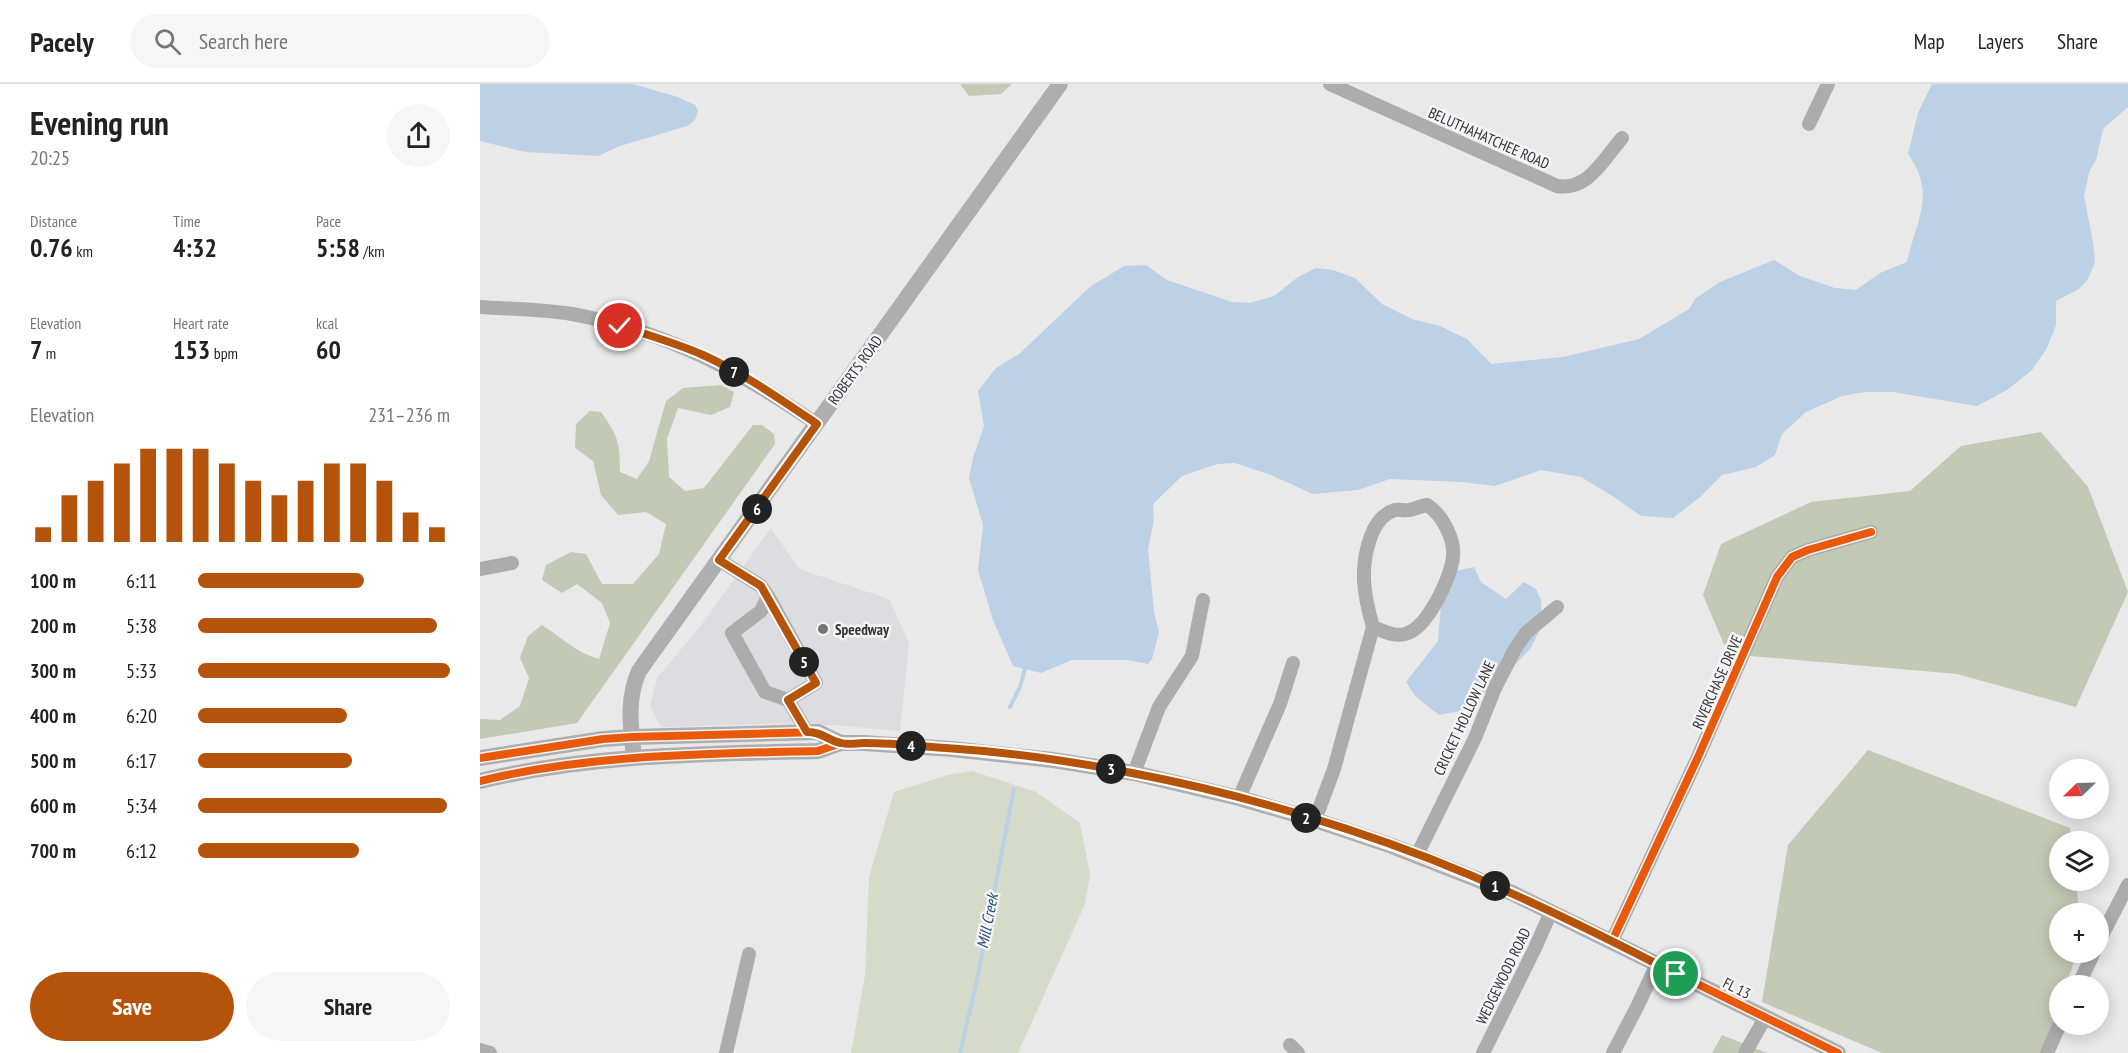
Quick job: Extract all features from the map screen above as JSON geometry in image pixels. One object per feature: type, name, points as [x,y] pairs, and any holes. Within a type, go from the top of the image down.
[{"type":"main road","name":"ROBERTS ROAD","points":[[634,758],[630,701],[639,671],[1060,84]]},
{"type":"main road","points":[[480,758],[603,739],[632,737],[818,732],[841,743]]},
{"type":"main road","points":[[480,781],[514,774],[634,758],[818,751],[841,743]]},
{"type":"main road","name":"FL 13","points":[[841,743],[901,745],[1053,760],[1134,773],[1239,798],[1315,820],[1468,874],[1612,941],[1838,1053]]},
{"type":"street","name":"BELUTHAHATCHEE ROAD","points":[[1330,84],[1557,186],[1574,186],[1582,183],[1622,138]]},
{"type":"street","points":[[1809,124],[1828,84]]},
{"type":"street","points":[[480,307],[571,314],[669,341],[746,378],[817,424]]},
{"type":"street","points":[[1315,820],[1330,781],[1373,627],[1367,607],[1363,570],[1366,550],[1373,530],[1380,519],[1395,510],[1408,510],[1427,505],[1434,509],[1444,523],[1453,556],[1437,600],[1421,624],[1407,634],[1394,635],[1373,627]]},
{"type":"street","name":"RIVERCHASE DRIVE","points":[[1612,941],[1698,757],[1777,577],[1792,557],[1808,550],[1871,532]]},
{"type":"street","points":[[719,560],[761,586],[816,683],[788,700]]},
{"type":"street","points":[[480,569],[512,563]]},
{"type":"street","points":[[768,596],[766,605],[761,611],[732,633],[765,692],[788,700],[807,732]]},
{"type":"street","points":[[1134,773],[1160,707],[1192,656],[1203,600]]},
{"type":"street","name":"CRICKET HOLLOW LANE","points":[[1417,855],[1475,738],[1495,688],[1515,649],[1526,633],[1557,607]]},
{"type":"street","points":[[1239,798],[1280,704],[1293,663]]},
{"type":"street","points":[[2109,922],[2128,885]]},
{"type":"street","name":"WEDGEWOOD ROAD","points":[[1483,1053],[1551,912]]},
{"type":"street","points":[[726,1053],[749,954]]},
{"type":"street","points":[[1613,1053],[1657,964]]},
{"type":"street","points":[[1745,1053],[1764,1018]]},
{"type":"street","points":[[2047,1053],[2055,1035]]},
{"type":"street","points":[[480,1050],[490,1053]]},
{"type":"shaded area","points":[[771,528],[799,569],[889,599],[909,643],[900,731],[834,725],[812,726],[802,723],[661,727],[650,706],[657,678],[699,628]]},
{"type":"green space","points":[[960,84],[1012,84],[1001,94],[969,96]]},
{"type":"green space","points":[[721,385],[734,392],[730,407],[711,415],[678,408],[667,439],[669,477],[685,491],[704,488],[753,425],[762,425],[774,434],[775,444],[577,723],[480,739],[480,719],[500,720],[520,706],[529,678],[520,658],[528,636],[542,625],[577,649],[599,659],[610,623],[602,603],[577,584],[562,593],[542,580],[546,565],[571,552],[586,554],[602,584],[633,584],[659,554],[666,524],[646,512],[618,515],[601,495],[593,461],[575,448],[576,424],[590,411],[601,412],[617,440],[620,472],[637,479],[649,461],[666,401],[683,388]]},
{"type":"green space","points":[[2041,432],[2088,487],[2128,592],[2076,707],[1957,674],[1728,654],[1703,595],[1721,544],[1811,502],[1910,491],[1961,446]]},
{"type":"green space","points":[[1868,750],[2070,828],[2070,831],[2049,831],[2049,891],[2077,891],[2078,903],[2049,903],[2049,963],[2074,963],[2069,975],[2049,975],[2050,1035],[2045,1053],[1882,1053],[1762,1002],[1788,845]]},
{"type":"green space","points":[[972,771],[1036,792],[1080,823],[1090,874],[1085,904],[1018,1053],[851,1053],[865,975],[869,877],[894,792],[948,775]]},
{"type":"green space","points":[[1722,1035],[1767,1053],[1712,1053]]},
{"type":"water","points":[[480,84],[633,84],[678,97],[695,105],[698,111],[695,120],[687,126],[620,146],[598,156],[526,152],[480,141]]},
{"type":"water","points":[[1932,84],[2128,84],[2128,107],[2103,129],[2084,196],[2095,262],[2088,279],[2079,289],[2056,301],[2056,325],[2047,348],[2032,370],[2007,390],[1977,406],[1893,392],[1865,392],[1842,396],[1806,412],[1782,434],[1775,455],[1756,467],[1722,475],[1700,497],[1673,518],[1641,516],[1581,477],[1541,470],[1495,486],[1390,479],[1358,490],[1313,494],[1271,475],[1235,463],[1217,464],[1182,476],[1153,504],[1154,519],[1148,549],[1154,612],[1159,632],[1152,659],[1148,664],[1128,660],[1072,660],[1041,673],[1013,666],[993,620],[978,570],[983,525],[969,478],[984,426],[978,391],[996,368],[1019,354],[1091,286],[1124,266],[1146,265],[1167,280],[1232,302],[1250,303],[1274,296],[1298,277],[1316,268],[1333,270],[1355,278],[1382,304],[1412,319],[1440,326],[1467,339],[1491,364],[1563,357],[1639,339],[1689,309],[1696,298],[1720,282],[1774,260],[1800,276],[1835,288],[1856,290],[1880,273],[1907,262],[1922,208],[1923,195],[1917,169],[1908,154],[1918,113]]},
{"type":"water","points":[[1474,567],[1481,582],[1506,599],[1524,582],[1536,589],[1541,600],[1542,624],[1531,648],[1507,673],[1465,710],[1439,715],[1416,697],[1406,682],[1438,641],[1446,573]]},
{"type":"waterway","points":[[1010,707],[1020,687],[1026,665]]},
{"type":"waterway","name":"Mill Creek","points":[[960,1053],[977,980],[1014,789]]},
{"type":"cycle path","points":[[1612,941],[1698,757],[1777,577],[1792,557],[1808,550],[1871,532]]},
{"type":"cycle path","points":[[480,758],[603,739],[632,737],[818,732],[841,743]]},
{"type":"cycle path","points":[[480,781],[521,772],[605,760],[818,751],[841,743],[952,749],[1053,760],[1134,773],[1239,798],[1315,820],[1392,846],[1512,893],[1838,1053]]},
{"type":"place","name":"Speedway","points":[[823,629]]},
{"type":"route","points":[[620,326],[669,341],[704,356],[746,378],[817,424],[719,560],[761,586],[816,683],[788,700],[807,732],[818,732],[841,743],[952,748],[1053,760],[1134,773],[1239,798],[1315,820],[1468,874],[1612,941],[1676,974]]}]
